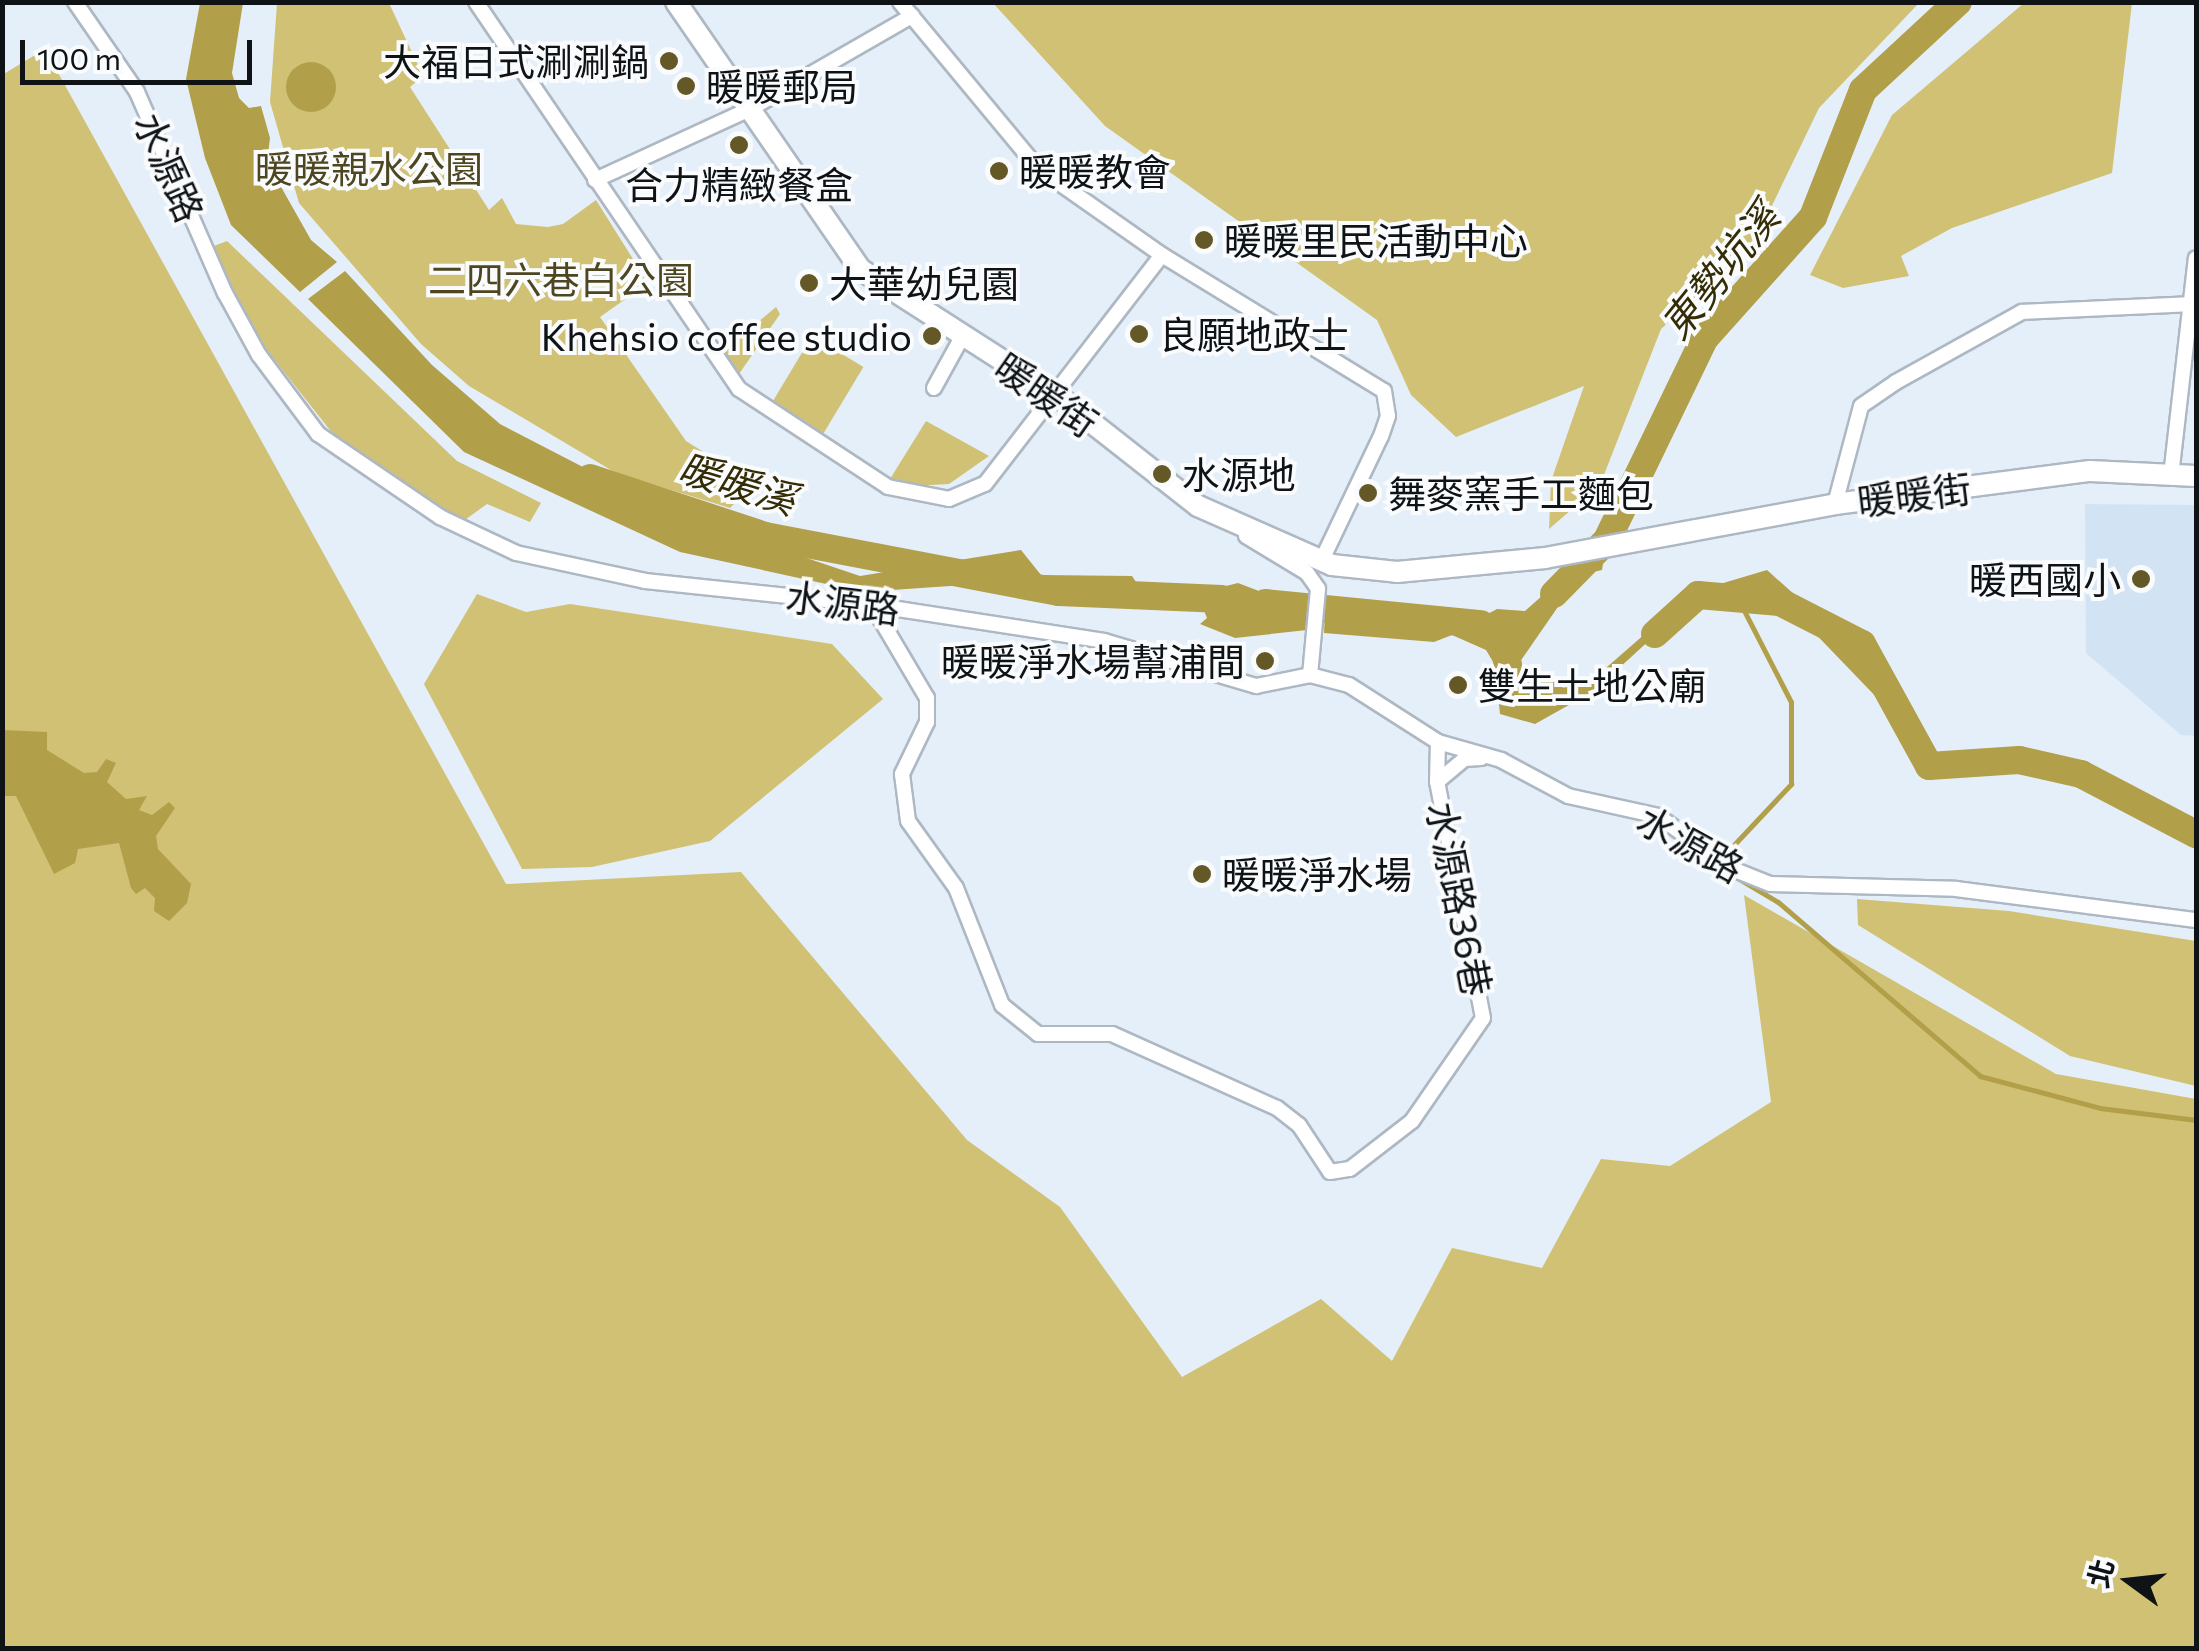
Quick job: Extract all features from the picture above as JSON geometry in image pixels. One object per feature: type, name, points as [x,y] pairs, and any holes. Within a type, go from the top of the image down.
[{"type":"street","name":"水源路","points":[[75,2],[137,92],[233,309],[318,434],[440,517],[516,553],[645,581],[872,605],[1104,641],[1256,686],[1310,675],[1349,686],[1438,742],[1501,760],[1568,796],[1658,816],[1730,868],[1770,884],[1956,890],[2196,920]]},
{"type":"street","points":[[476,2],[739,389],[888,487],[928,498],[970,493],[1000,471],[1162,255]]},
{"type":"street","name":"暖暖街","points":[[676,2],[860,270],[1058,396],[1198,506],[1321,562],[1396,572],[1544,558],[1836,504],[2090,470],[2196,476]]},
{"type":"street","points":[[900,2],[1038,168],[1162,255],[1384,391],[1388,416],[1381,436],[1321,562]]},
{"type":"street","points":[[595,180],[750,109],[912,16]]},
{"type":"street","points":[[2171,476],[2196,258]]},
{"type":"street","points":[[1836,504],[1861,406],[1896,382],[2022,312],[2192,304]]},
{"type":"street","points":[[934,388],[962,337]]},
{"type":"street","points":[[1198,506],[1307,573],[1318,589],[1310,675]]},
{"type":"street","name":"水源路36巷","points":[[872,605],[927,698],[927,722],[902,774],[908,821],[956,888],[1002,1005],[1038,1034],[1112,1034],[1277,1108],[1298,1125],[1330,1172],[1350,1169],[1412,1120],[1483,1018],[1437,782],[1438,742]]},
{"type":"street","points":[[1437,782],[1464,759],[1501,760]]},
{"type":"shaded area","points":[[200,3],[243,3],[232,73],[239,98],[249,108],[261,106],[270,138],[267,162],[311,240],[337,262],[300,292],[231,225],[205,158],[186,79]]},
{"type":"shaded area","points":[[311,62],[329,69],[336,87],[329,105],[311,112],[293,105],[286,87],[293,69]]},
{"type":"shaded area","points":[[345,271],[432,365],[500,424],[670,512],[860,576],[1021,550],[1041,575],[1132,576],[1140,588],[1170,600],[1238,583],[1311,611],[1307,630],[1235,638],[1200,624],[1207,618],[1203,608],[1150,605],[1126,589],[1090,583],[1050,599],[991,569],[979,584],[863,592],[680,552],[464,452],[308,299]]},
{"type":"shaded area","name":"暖西國小","points":[[2085,504],[2196,505],[2196,736],[2181,735],[2086,653]]},
{"type":"shaded area","points":[[1603,564],[1602,570],[1580,575],[1508,679],[1537,691],[1568,687],[1599,674],[1693,592],[1767,570],[1903,692],[1882,703],[1803,621],[1701,593],[1594,691],[1535,724],[1500,714],[1495,665],[1486,650],[1452,635],[1434,642],[1324,633],[1325,612],[1436,624],[1467,609],[1480,618],[1497,609],[1525,611],[1570,571]]},
{"type":"shaded area","points":[[2,730],[47,732],[47,750],[84,773],[97,772],[106,759],[116,763],[107,782],[126,799],[147,796],[139,810],[152,815],[169,802],[175,808],[156,836],[158,849],[191,884],[187,903],[169,921],[154,911],[155,898],[145,888],[136,894],[131,888],[119,843],[78,849],[75,863],[54,874],[16,796],[3,796]]},
{"type":"green space","name":"暖暖親水公園","points":[[277,3],[389,3],[423,76],[410,87],[489,210],[502,198],[516,224],[548,227],[563,224],[596,200],[648,283],[600,317],[686,441],[755,484],[730,508],[616,473],[469,386],[421,344],[299,203],[270,102]]},
{"type":"green space","points":[[993,3],[1919,3],[1819,108],[1753,245],[1661,329],[1600,485],[1549,529],[1551,481],[1584,386],[1456,437],[1411,395],[1377,320],[1105,126]]},
{"type":"green space","points":[[2024,3],[2132,3],[2112,173],[1952,228],[1901,256],[1909,276],[1843,288],[1810,275],[1892,115]]},
{"type":"green space","points":[[45,49],[506,884],[741,872],[967,1140],[1060,1207],[1182,1377],[1321,1299],[1392,1361],[1452,1248],[1542,1268],[1601,1159],[1670,1166],[1771,1102],[1744,895],[2056,1074],[2196,1099],[2196,1648],[3,1648],[2,75]]},
{"type":"green space","points":[[227,241],[457,461],[541,503],[530,522],[487,504],[462,522],[337,439],[247,325],[214,246]]},
{"type":"green space","points":[[776,307],[780,314],[737,377],[721,353]]},
{"type":"green space","points":[[812,336],[863,367],[822,436],[770,405]]},
{"type":"green space","points":[[926,421],[989,456],[949,484],[911,486],[890,479]]},
{"type":"green space","points":[[477,594],[526,612],[570,604],[832,644],[883,699],[710,841],[592,867],[522,869],[424,684]]},
{"type":"green space","points":[[1857,899],[2009,911],[2196,941],[2196,1086],[2070,1056],[1858,925]]},
{"type":"waterway","name":"東勢坑溪","points":[[1554,594],[1607,540],[1704,339],[1813,217],[1863,90],[1958,2]]},
{"type":"waterway","name":"暖暖溪","points":[[590,478],[765,536],[1059,592],[1222,599]]},
{"type":"waterway","points":[[1655,634],[1698,595],[1780,602],[1862,644],[1929,766],[2019,760],[2081,774],[2196,834]]},
{"type":"waterway","points":[[1729,850],[1791,784],[1791,702],[1739,601]]},
{"type":"waterway","name":"暖暖溪","points":[[1265,603],[1481,624]]},
{"type":"waterway","points":[[1500,632],[1510,673],[1527,692],[1551,695]]},
{"type":"waterway","points":[[1736,877],[1778,902],[1980,1076],[2100,1108],[2196,1120]]},
{"type":"place","name":"大福日式涮涮鍋","points":[[669,61]]},
{"type":"place","name":"暖暖郵局","points":[[686,86]]},
{"type":"place","name":"合力精緻餐盒","points":[[739,145]]},
{"type":"place","name":"暖暖教會","points":[[999,171]]},
{"type":"place","name":"暖暖里民活動中心","points":[[1204,240]]},
{"type":"place","name":"大華幼兒園","points":[[809,283]]},
{"type":"place","name":"良願地政士","points":[[1139,334]]},
{"type":"place","name":"Khehsio coffee studio","points":[[932,336]]},
{"type":"place","name":"水源地","points":[[1162,474]]},
{"type":"place","name":"舞麥窯手工麵包","points":[[1368,493]]},
{"type":"place","name":"暖西國小","points":[[2141,579]]},
{"type":"place","name":"暖暖淨水場幫浦間","points":[[1265,661]]},
{"type":"place","name":"雙生土地公廟","points":[[1458,685]]},
{"type":"place","name":"暖暖淨水場","points":[[1202,874]]},
{"type":"park label","name":"二四六巷白公園","points":[[561,279]]}]
